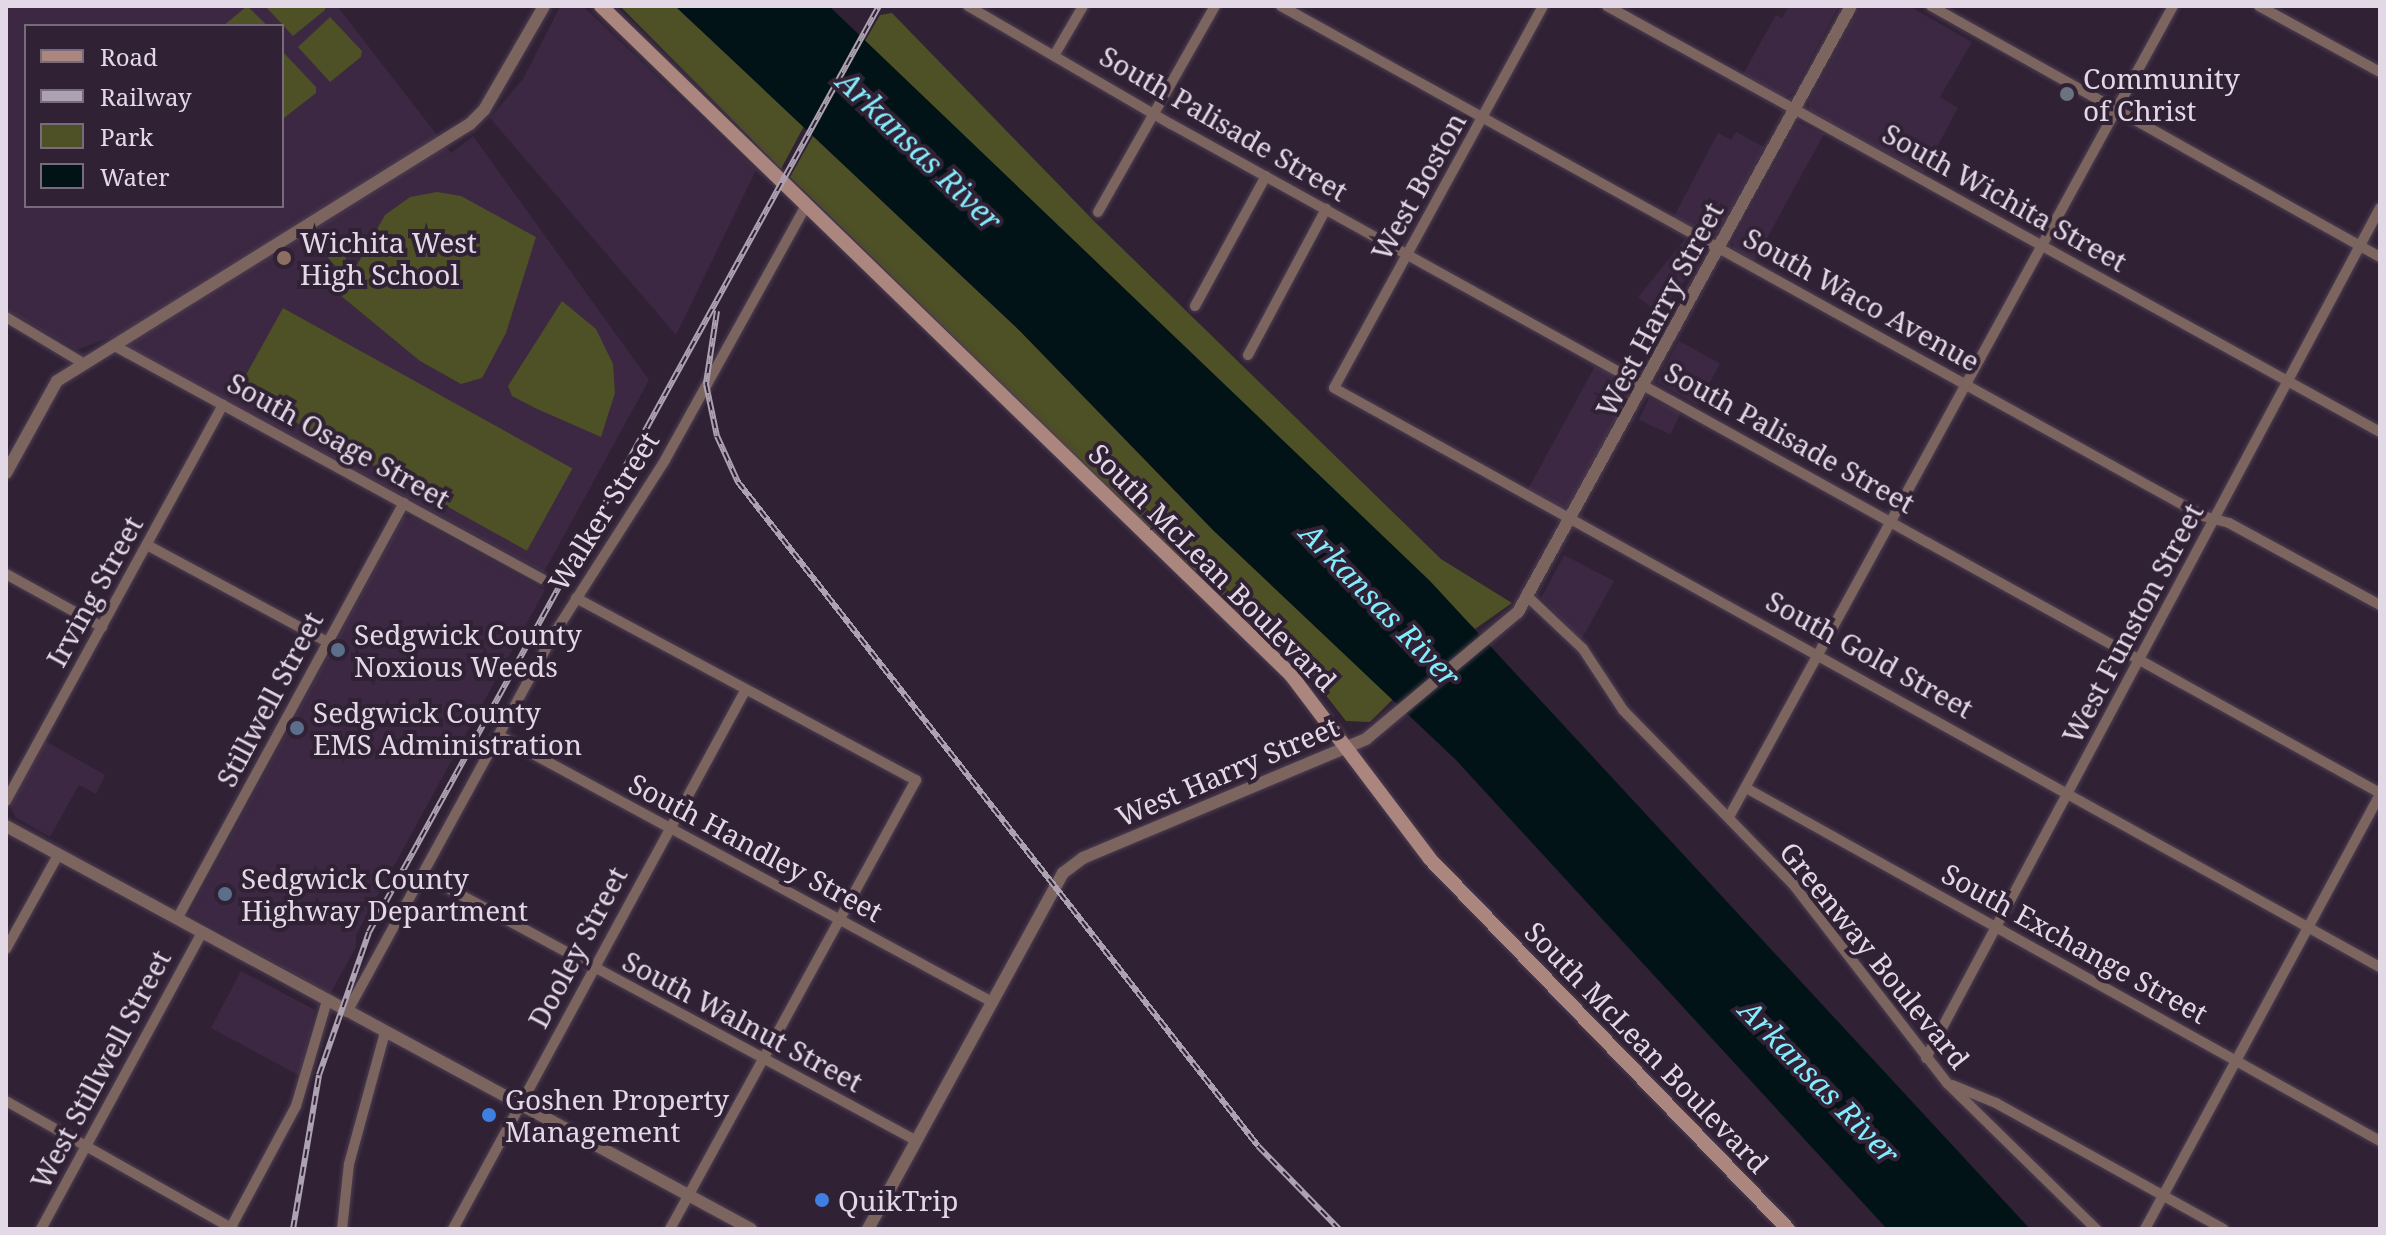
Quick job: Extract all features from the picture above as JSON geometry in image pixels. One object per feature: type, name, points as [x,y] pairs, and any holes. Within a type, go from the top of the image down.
[{"type":"main road","name":"South McLean Boulevard","points":[[601,6],[1291,675],[1430,859],[1788,1229]]},
{"type":"street","points":[[6,473],[57,381],[470,124],[484,110],[544,6]]},
{"type":"street","name":"South Palisade Street","points":[[968,6],[1266,176],[1892,520],[2380,794]]},
{"type":"street","points":[[1055,54],[1083,6]]},
{"type":"street","points":[[1098,212],[1215,6]]},
{"type":"street","name":"South Waco Avenue","points":[[1281,6],[1967,386],[2380,605]]},
{"type":"street","name":"West Boston","points":[[1334,388],[1543,6]]},
{"type":"street","name":"South Wichita Street","points":[[1607,6],[2380,432]]},
{"type":"street","name":"West Harry Street","points":[[868,1229],[1055,885],[1083,858],[1347,746],[1387,723],[1518,612],[1573,520],[1851,6]]},
{"type":"street","points":[[1931,6],[2380,257]]},
{"type":"street","points":[[1729,817],[2173,6]]},
{"type":"street","points":[[2259,6],[2380,72]]},
{"type":"street","points":[[1195,306],[1266,176]]},
{"type":"street","name":"Walker Street","points":[[347,1012],[498,735],[576,598],[665,460],[807,204]]},
{"type":"street","name":"West Funston Street","points":[[1926,1058],[1998,929],[2380,208]]},
{"type":"street","points":[[1248,355],[1326,209]]},
{"type":"street","points":[[6,317],[83,363]]},
{"type":"street","name":"South Osage Street","points":[[113,345],[542,579]]},
{"type":"street","name":"South Gold Street","points":[[1334,388],[1818,653],[2380,967]]},
{"type":"street","name":"Irving Street","points":[[6,801],[223,404]]},
{"type":"street","name":"Stillwell Street","points":[[177,919],[404,503]]},
{"type":"street","points":[[147,545],[327,642]]},
{"type":"street","points":[[6,574],[102,627]]},
{"type":"street","name":"Greenway Boulevard","points":[[1528,597],[1583,649],[1623,710],[1792,883],[1947,1083],[2096,1229]]},
{"type":"street","points":[[576,598],[916,780],[670,1229]]},
{"type":"street","name":"Dooley Street","points":[[453,1229],[746,689]]},
{"type":"street","name":"South Handley Street","points":[[498,735],[992,1002]]},
{"type":"street","name":"South Exchange Street","points":[[1746,788],[2380,1141]]},
{"type":"street","points":[[2145,1229],[2380,794]]},
{"type":"street","points":[[6,826],[751,1229]]},
{"type":"street","points":[[6,949],[58,855]]},
{"type":"street","name":"South Walnut Street","points":[[422,874],[915,1140]]},
{"type":"street","name":"West Stillwell Street","points":[[41,1229],[202,933]]},
{"type":"street","points":[[6,1101],[231,1228],[296,1106],[327,1001]]},
{"type":"street","points":[[342,1229],[349,1164],[385,1032]]},
{"type":"street","points":[[1947,1083],[1996,1103],[2223,1229]]},
{"type":"shaded area","name":"Wichita West High School","points":[[6,6],[337,6],[451,153],[473,136],[649,380],[544,572],[109,338],[77,350],[6,310]]},
{"type":"shaded area","points":[[583,6],[756,170],[676,335],[490,118],[523,79],[560,7]]},
{"type":"shaded area","points":[[1789,6],[1839,6],[1792,94],[1783,98],[1742,76],[1776,15],[1782,18]]},
{"type":"shaded area","points":[[1861,6],[1909,6],[1972,42],[1940,97],[1958,108],[1923,173],[1809,111],[1809,101]]},
{"type":"shaded area","points":[[1797,122],[1824,134],[1754,262],[1734,250],[1732,242]]},
{"type":"shaded area","points":[[1736,132],[1764,147],[1718,232],[1708,236],[1673,218],[1718,133],[1731,140]]},
{"type":"shaded area","points":[[1686,238],[1706,254],[1658,313],[1638,297]]},
{"type":"shaded area","points":[[1679,341],[1720,364],[1697,405],[1656,382]]},
{"type":"shaded area","points":[[1595,366],[1628,383],[1632,391],[1568,506],[1560,509],[1527,491]]},
{"type":"shaded area","points":[[1649,398],[1681,413],[1671,435],[1639,420]]},
{"type":"shaded area","points":[[403,517],[412,517],[545,590],[356,935],[356,947],[330,994],[189,914]]},
{"type":"shaded area","points":[[1564,555],[1614,581],[1581,640],[1541,598]]},
{"type":"shaded area","points":[[45,741],[105,775],[96,794],[79,785],[50,837],[15,817],[10,807]]},
{"type":"shaded area","points":[[241,971],[315,1010],[300,1076],[211,1028]]},
{"type":"green space","points":[[247,6],[266,24],[225,24]]},
{"type":"green space","points":[[265,6],[325,6],[325,10],[293,36]]},
{"type":"green space","points":[[620,6],[675,6],[804,126],[781,169]]},
{"type":"green space","points":[[892,13],[1095,222],[1441,559],[1512,603],[1475,629],[865,41],[880,15]]},
{"type":"green space","points":[[330,17],[362,51],[361,57],[330,82],[298,47]]},
{"type":"green space","points":[[284,53],[316,87],[316,93],[284,118]]},
{"type":"green space","points":[[813,136],[1020,331],[1213,530],[1393,699],[1370,722],[1346,721],[1303,666],[1174,552],[790,177]]},
{"type":"green space","points":[[437,192],[461,196],[536,237],[506,333],[482,378],[461,384],[420,361],[340,295],[385,215],[410,197]]},
{"type":"green space","points":[[350,239],[343,270],[338,269],[321,250]]},
{"type":"green space","points":[[562,301],[596,329],[613,364],[615,393],[601,437],[512,396],[508,386]]},
{"type":"green space","points":[[283,308],[572,468],[527,551],[237,390]]},
{"type":"water","name":"Arkansas River","points":[[675,6],[829,6],[1430,581],[2030,1229],[1887,1229],[1456,760],[1213,530],[1020,331]]},
{"type":"railway","points":[[293,1229],[319,1075],[369,932],[879,6]]},
{"type":"railway","points":[[717,311],[706,384],[717,436],[738,482],[1258,1146],[1339,1229]]},
{"type":"place","name":"Community of Christ","points":[[2067,94]]},
{"type":"place","name":"Wichita West High School","points":[[284,258]]},
{"type":"place","name":"Sedgwick County Noxious Weeds","points":[[338,650]]},
{"type":"place","name":"Sedgwick County EMS Administration","points":[[297,728]]},
{"type":"place","name":"Sedgwick County Highway Department","points":[[225,894]]},
{"type":"place","name":"Goshen Property Management","points":[[489,1115]]},
{"type":"place","name":"QuikTrip","points":[[822,1200]]}]
